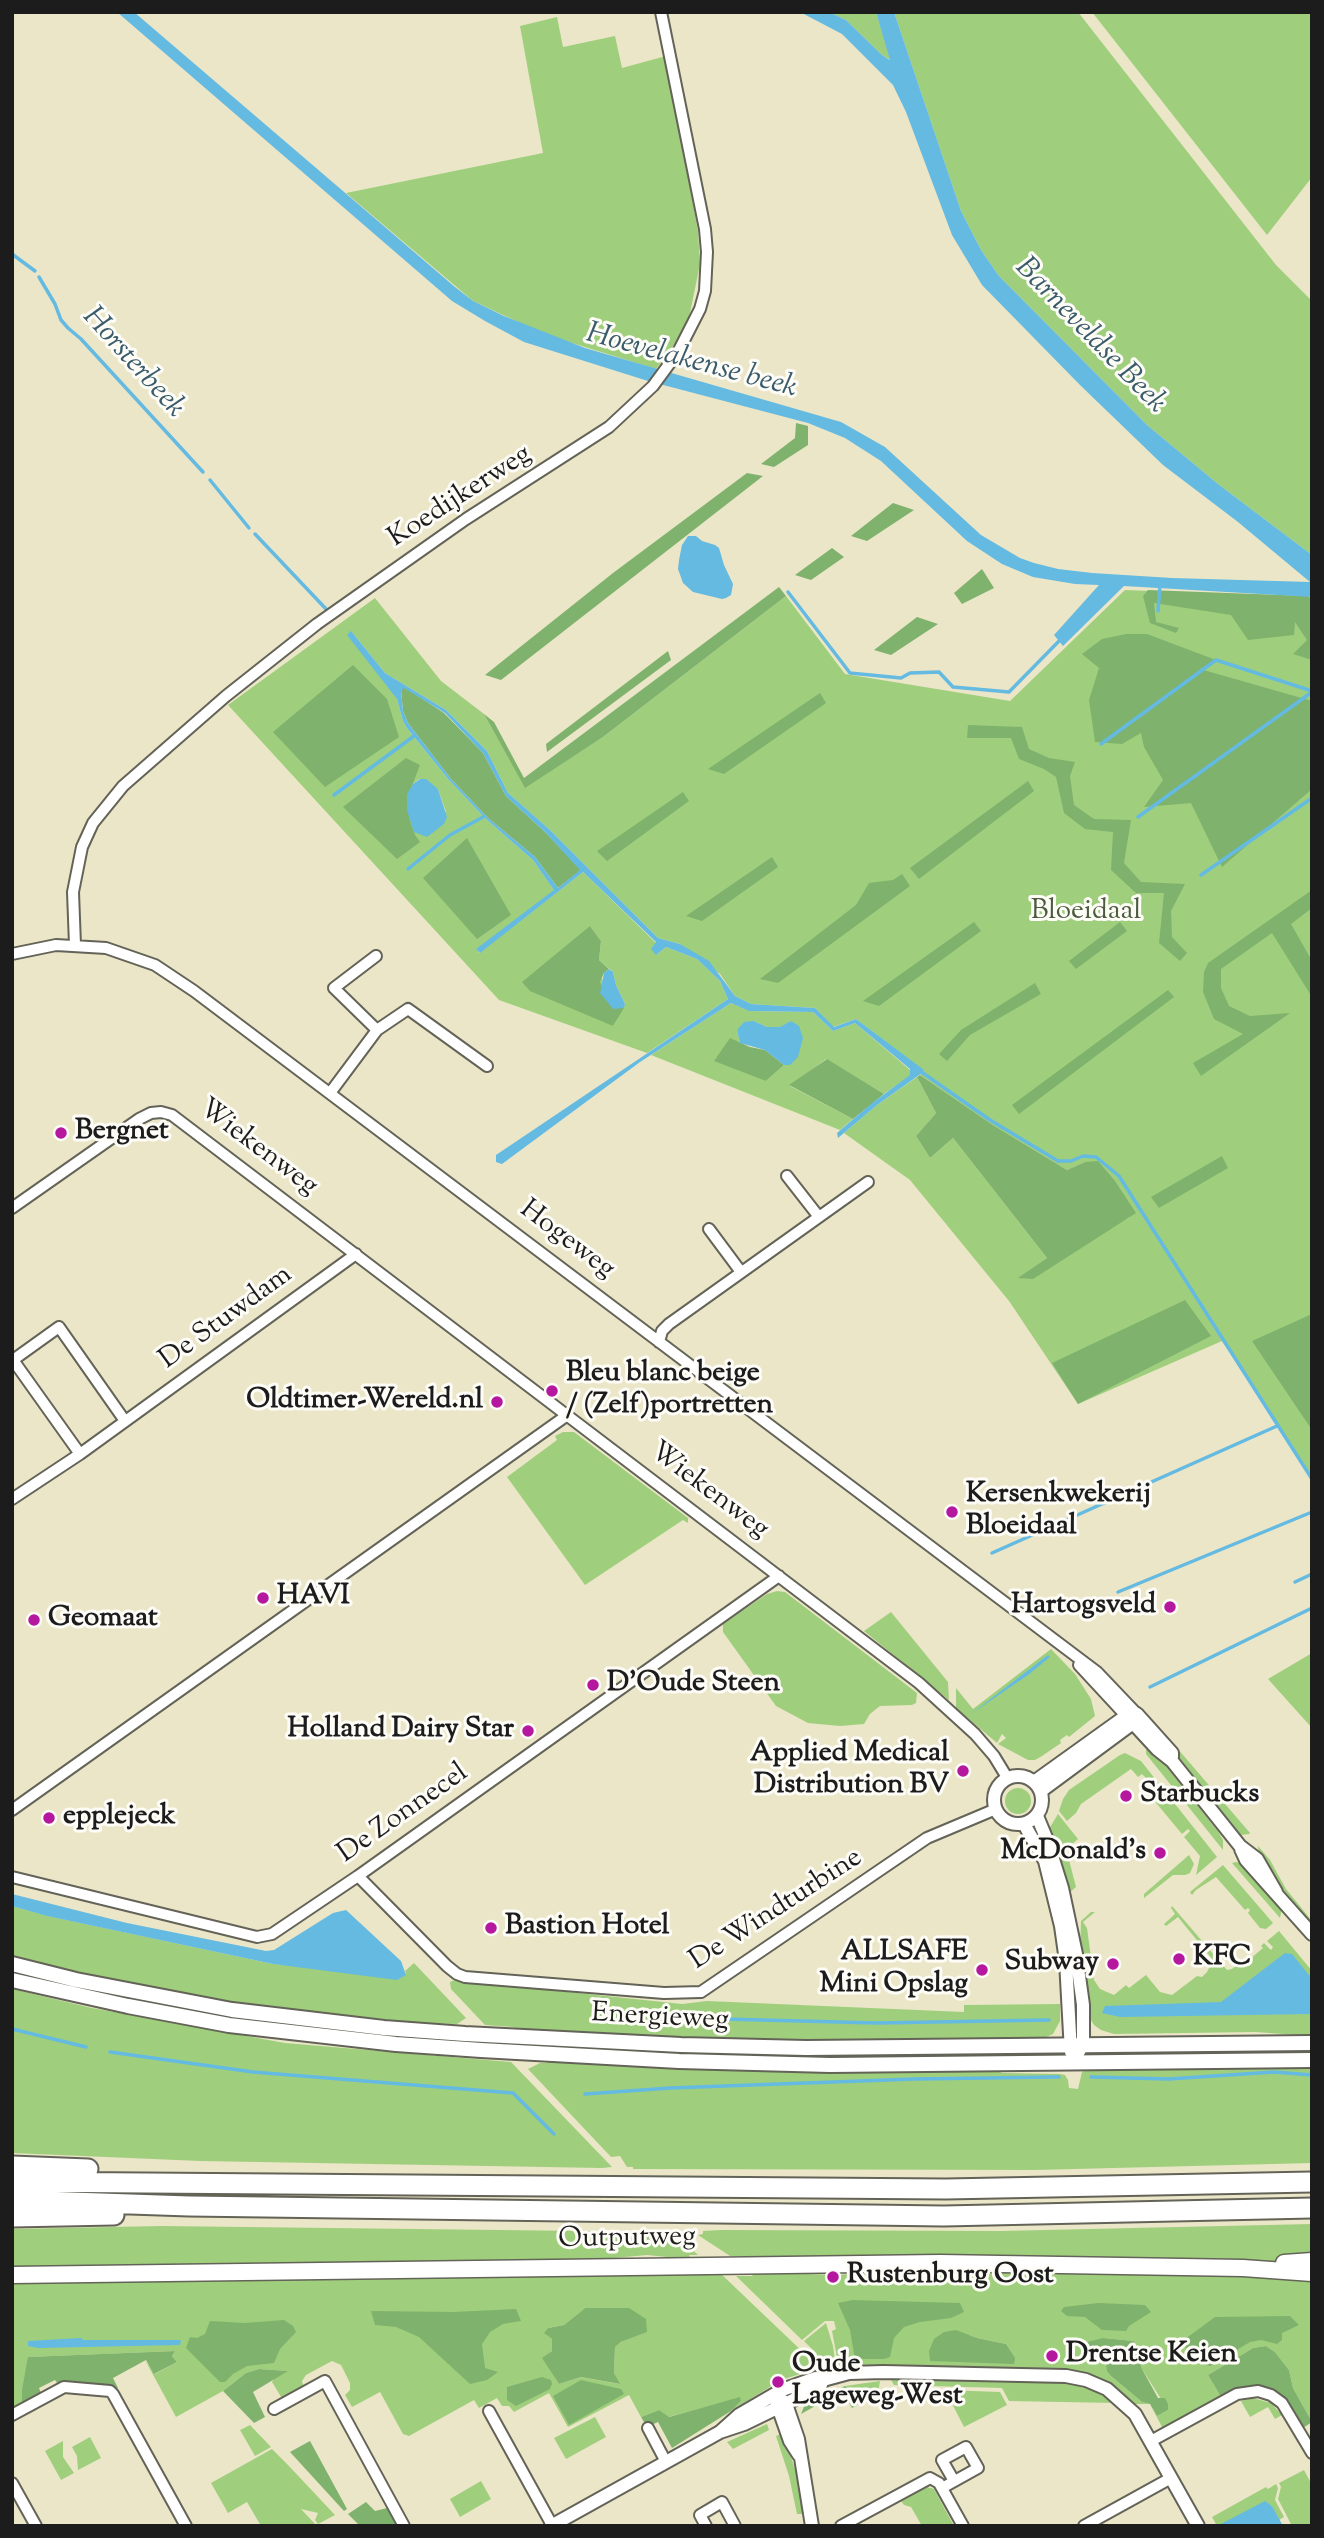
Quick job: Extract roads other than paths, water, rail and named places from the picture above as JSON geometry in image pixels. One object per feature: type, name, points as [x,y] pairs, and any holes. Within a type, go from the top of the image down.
[{"type":"highway","points":[[12,2166],[84,2169],[197,2182]]},
{"type":"highway","points":[[12,2182],[946,2189],[1312,2182]]},
{"type":"highway","points":[[12,2200],[220,2206],[944,2216],[1312,2208]]},
{"type":"highway","points":[[12,2217],[103,2216],[220,2206]]},
{"type":"main road","name":"Energieweg","points":[[12,1964],[76,1980],[232,2010],[384,2028],[465,2034],[681,2045],[806,2048],[1312,2043]]},
{"type":"main road","name":"Energieweg","points":[[12,1980],[229,2025],[383,2043],[481,2050],[679,2061],[816,2064],[1312,2060]]},
{"type":"main road","name":"Outputweg","points":[[1243,2268],[1312,2261]]},
{"type":"main road","name":"Outputweg","points":[[12,2275],[940,2263],[1243,2268],[1312,2273]]},
{"type":"street","name":"Koedijkerweg","points":[[75,945],[74,892],[82,847],[93,823],[123,786],[226,696],[313,628],[432,543],[609,428],[653,386],[690,331],[705,291],[705,229],[661,12]]},
{"type":"street","name":"Hogeweg","points":[[12,954],[56,945],[106,948],[156,965],[194,990],[1097,1672],[1157,1749],[1172,1761],[1240,1846],[1246,1860],[1312,1934]]},
{"type":"street","points":[[376,956],[334,988],[377,1030]]},
{"type":"street","points":[[330,1093],[377,1030],[408,1009],[487,1066]]},
{"type":"street","name":"Wiekenweg","points":[[12,1208],[139,1119],[151,1113],[172,1115],[919,1683],[975,1734],[994,1756],[1008,1779]]},
{"type":"street","points":[[787,1176],[819,1217]]},
{"type":"street","points":[[659,1342],[665,1328],[868,1182]]},
{"type":"street","points":[[709,1229],[741,1272]]},
{"type":"street","name":"De Stuwdam","points":[[12,1499],[80,1454],[356,1255]]},
{"type":"street","points":[[80,1454],[13,1360],[59,1328],[125,1421]]},
{"type":"street","points":[[12,1810],[566,1416]]},
{"type":"street","name":"De Zonnecel","points":[[12,1877],[257,1937],[272,1934],[358,1876],[779,1576]]},
{"type":"street","points":[[1037,1787],[1132,1718]]},
{"type":"street","points":[[1024,1777],[1037,1787],[1041,1807],[1037,1816],[1024,1824],[1007,1822],[996,1809],[995,1795],[1008,1779],[1024,1777]]},
{"type":"street","name":"De Windturbine","points":[[358,1876],[457,1974],[664,1993],[701,1992],[927,1838],[996,1809]]},
{"type":"street","points":[[1037,1816],[1051,1852],[1072,1927],[1083,2005],[1073,2063]]},
{"type":"street","points":[[1024,1824],[1045,1861],[1061,1926],[1076,2044]]},
{"type":"street","points":[[720,2432],[738,2415],[776,2394],[816,2378],[823,2380],[849,2373],[883,2372],[1066,2376],[1086,2380],[1107,2389],[1128,2406],[1151,2441],[1198,2526]]},
{"type":"street","points":[[489,2410],[551,2525],[720,2432],[744,2424],[820,2387],[823,2380]]},
{"type":"street","points":[[274,2409],[325,2381],[404,2526]]},
{"type":"street","points":[[12,2415],[64,2387],[110,2391],[186,2526]]},
{"type":"street","points":[[1151,2441],[1237,2394],[1251,2390],[1277,2398],[1286,2408],[1312,2453]]},
{"type":"street","points":[[776,2394],[790,2441],[800,2458],[812,2526]]},
{"type":"street","points":[[1301,2433],[1312,2427]]},
{"type":"street","points":[[648,2428],[666,2462]]},
{"type":"street","points":[[841,2526],[933,2478],[942,2488],[963,2526]]},
{"type":"street","points":[[1084,2526],[1171,2478]]},
{"type":"street","points":[[942,2488],[954,2482]]},
{"type":"street","points":[[12,2483],[36,2526]]},
{"type":"street","points":[[706,2526],[700,2515],[722,2502],[735,2526]]},
{"type":"water","points":[[117,12],[134,12],[455,287],[473,301],[504,316],[585,348],[841,422],[885,447],[981,535],[1020,558],[1034,563],[1092,573],[1310,582],[1238,522],[1163,465],[982,285],[952,235],[906,112],[893,85],[842,34],[800,12],[829,12],[846,20],[890,60],[876,12],[894,12],[961,211],[981,250],[999,276],[1147,425],[1218,484],[1312,555],[1312,597],[1124,586],[1063,646],[1054,635],[1099,585],[1033,577],[1002,564],[967,541],[881,461],[845,438],[808,423],[648,381],[524,342],[485,321],[452,301]]},
{"type":"water","points":[[688,536],[696,536],[719,548],[733,584],[731,595],[722,599],[693,592],[683,583],[678,569],[682,545]]},
{"type":"water","points":[[351,631],[385,673],[446,710],[487,751],[508,793],[549,829],[658,938],[680,944],[709,961],[735,996],[751,1004],[815,1008],[834,1027],[856,1019],[924,1070],[922,1073],[877,1105],[838,1138],[837,1133],[910,1075],[910,1069],[855,1023],[833,1031],[813,1012],[749,1011],[731,1003],[640,1062],[502,1164],[496,1162],[496,1155],[728,999],[720,981],[697,959],[666,947],[656,955],[651,949],[656,942],[583,872],[480,953],[476,949],[554,890],[533,860],[486,819],[449,780],[407,728],[397,699],[347,635]],"holes":[[[404,688],[445,713],[483,753],[506,796],[546,833],[580,870],[558,888],[535,857],[488,818],[451,779],[408,723],[403,711],[401,691]]]},
{"type":"water","points":[[420,779],[426,779],[438,789],[447,817],[444,824],[427,837],[414,832],[407,810],[407,794]]},
{"type":"water","points":[[609,969],[613,972],[625,1004],[624,1008],[613,1009],[600,993],[604,973]]},
{"type":"water","points":[[754,1021],[767,1027],[780,1027],[791,1021],[799,1026],[803,1038],[798,1057],[790,1065],[784,1065],[765,1050],[740,1043],[737,1030],[744,1022]]},
{"type":"water","points":[[1048,1655],[1050,1657],[1028,1675],[971,1714]]},
{"type":"water","points":[[12,1894],[127,1923],[266,1951],[274,1950],[333,1913],[346,1910],[401,1961],[406,1975],[397,1980],[273,1964],[47,1916],[12,1906]]},
{"type":"water","points":[[1285,1953],[1292,1954],[1312,1979],[1312,2014],[1120,2017],[1102,2013],[1105,2006],[1221,2002]]},
{"type":"water","points":[[81,2338],[181,2340],[180,2345],[28,2346],[28,2341]]},
{"type":"water","points":[[1265,2501],[1272,2506],[1283,2526],[1219,2525]]},
{"type":"waterway","name":"Horsterbeek","points":[[12,254],[35,271]]},
{"type":"waterway","name":"Horsterbeek","points":[[39,277],[61,320],[203,472]]},
{"type":"waterway","name":"Horsterbeek","points":[[210,480],[249,528]]},
{"type":"waterway","name":"Horsterbeek","points":[[255,534],[327,610]]},
{"type":"waterway","points":[[1158,611],[1160,585]]},
{"type":"waterway","points":[[788,592],[850,673],[901,678],[910,673],[939,672],[953,687],[1009,692],[1062,638]]},
{"type":"waterway","points":[[1101,744],[1216,660],[1312,691]]},
{"type":"waterway","points":[[1138,817],[1312,692]]},
{"type":"waterway","points":[[334,795],[414,736]]},
{"type":"waterway","points":[[1201,875],[1312,798]]},
{"type":"waterway","points":[[408,869],[450,835],[483,817]]},
{"type":"waterway","points":[[920,1071],[990,1120],[1058,1161],[1071,1161],[1083,1156],[1096,1157],[1119,1176],[1312,1479]]},
{"type":"waterway","points":[[992,1553],[1277,1426]]},
{"type":"waterway","points":[[1118,1592],[1312,1512]]},
{"type":"waterway","points":[[1295,1582],[1312,1574]]},
{"type":"waterway","points":[[1150,1687],[1312,1608]]},
{"type":"waterway","points":[[723,2019],[877,2023],[1049,2020]]},
{"type":"waterway","points":[[12,2029],[86,2047]]},
{"type":"waterway","points":[[110,2052],[253,2072],[513,2093],[554,2134]]},
{"type":"waterway","points":[[1091,2077],[1169,2079],[1274,2072],[1312,2075]]},
{"type":"waterway","points":[[585,2094],[670,2088],[915,2079],[1059,2077]]},
{"type":"place","name":"Bergnet","points":[[61,1133]]},
{"type":"place","name":"Bleu blanc beige / (Zelf)portretten","points":[[552,1391]]},
{"type":"place","name":"Oldtimer-Wereld.nl","points":[[497,1402]]},
{"type":"place","name":"Kersenkwekerij Bloeidaal","points":[[952,1512]]},
{"type":"place","name":"HAVI","points":[[263,1598]]},
{"type":"place","name":"Hartogsveld","points":[[1170,1607]]},
{"type":"place","name":"Geomaat","points":[[34,1620]]},
{"type":"place","name":"D'Oude Steen","points":[[593,1685]]},
{"type":"place","name":"Holland Dairy Star","points":[[528,1731]]},
{"type":"place","name":"Applied Medical Distribution BV","points":[[963,1771]]},
{"type":"place","name":"Starbucks","points":[[1126,1796]]},
{"type":"place","name":"epplejeck","points":[[49,1818]]},
{"type":"place","name":"McDonald's","points":[[1160,1853]]},
{"type":"place","name":"Bastion Hotel","points":[[491,1928]]},
{"type":"place","name":"KFC","points":[[1179,1959]]},
{"type":"place","name":"Subway","points":[[1113,1964]]},
{"type":"place","name":"ALLSAFE Mini Opslag","points":[[982,1970]]},
{"type":"place","name":"Rustenburg Oost","points":[[833,2277]]},
{"type":"place","name":"Drentse Keien","points":[[1052,2356]]},
{"type":"place","name":"Oude Lageweg-West","points":[[778,2382]]},
{"type":"water label","name":"Barneveldse Beek","points":[[1089,337]]},
{"type":"water label","name":"Hoevelakense beek","points":[[691,363]]},
{"type":"park label","name":"Bloeidaal","points":[[1086,913]]}]
